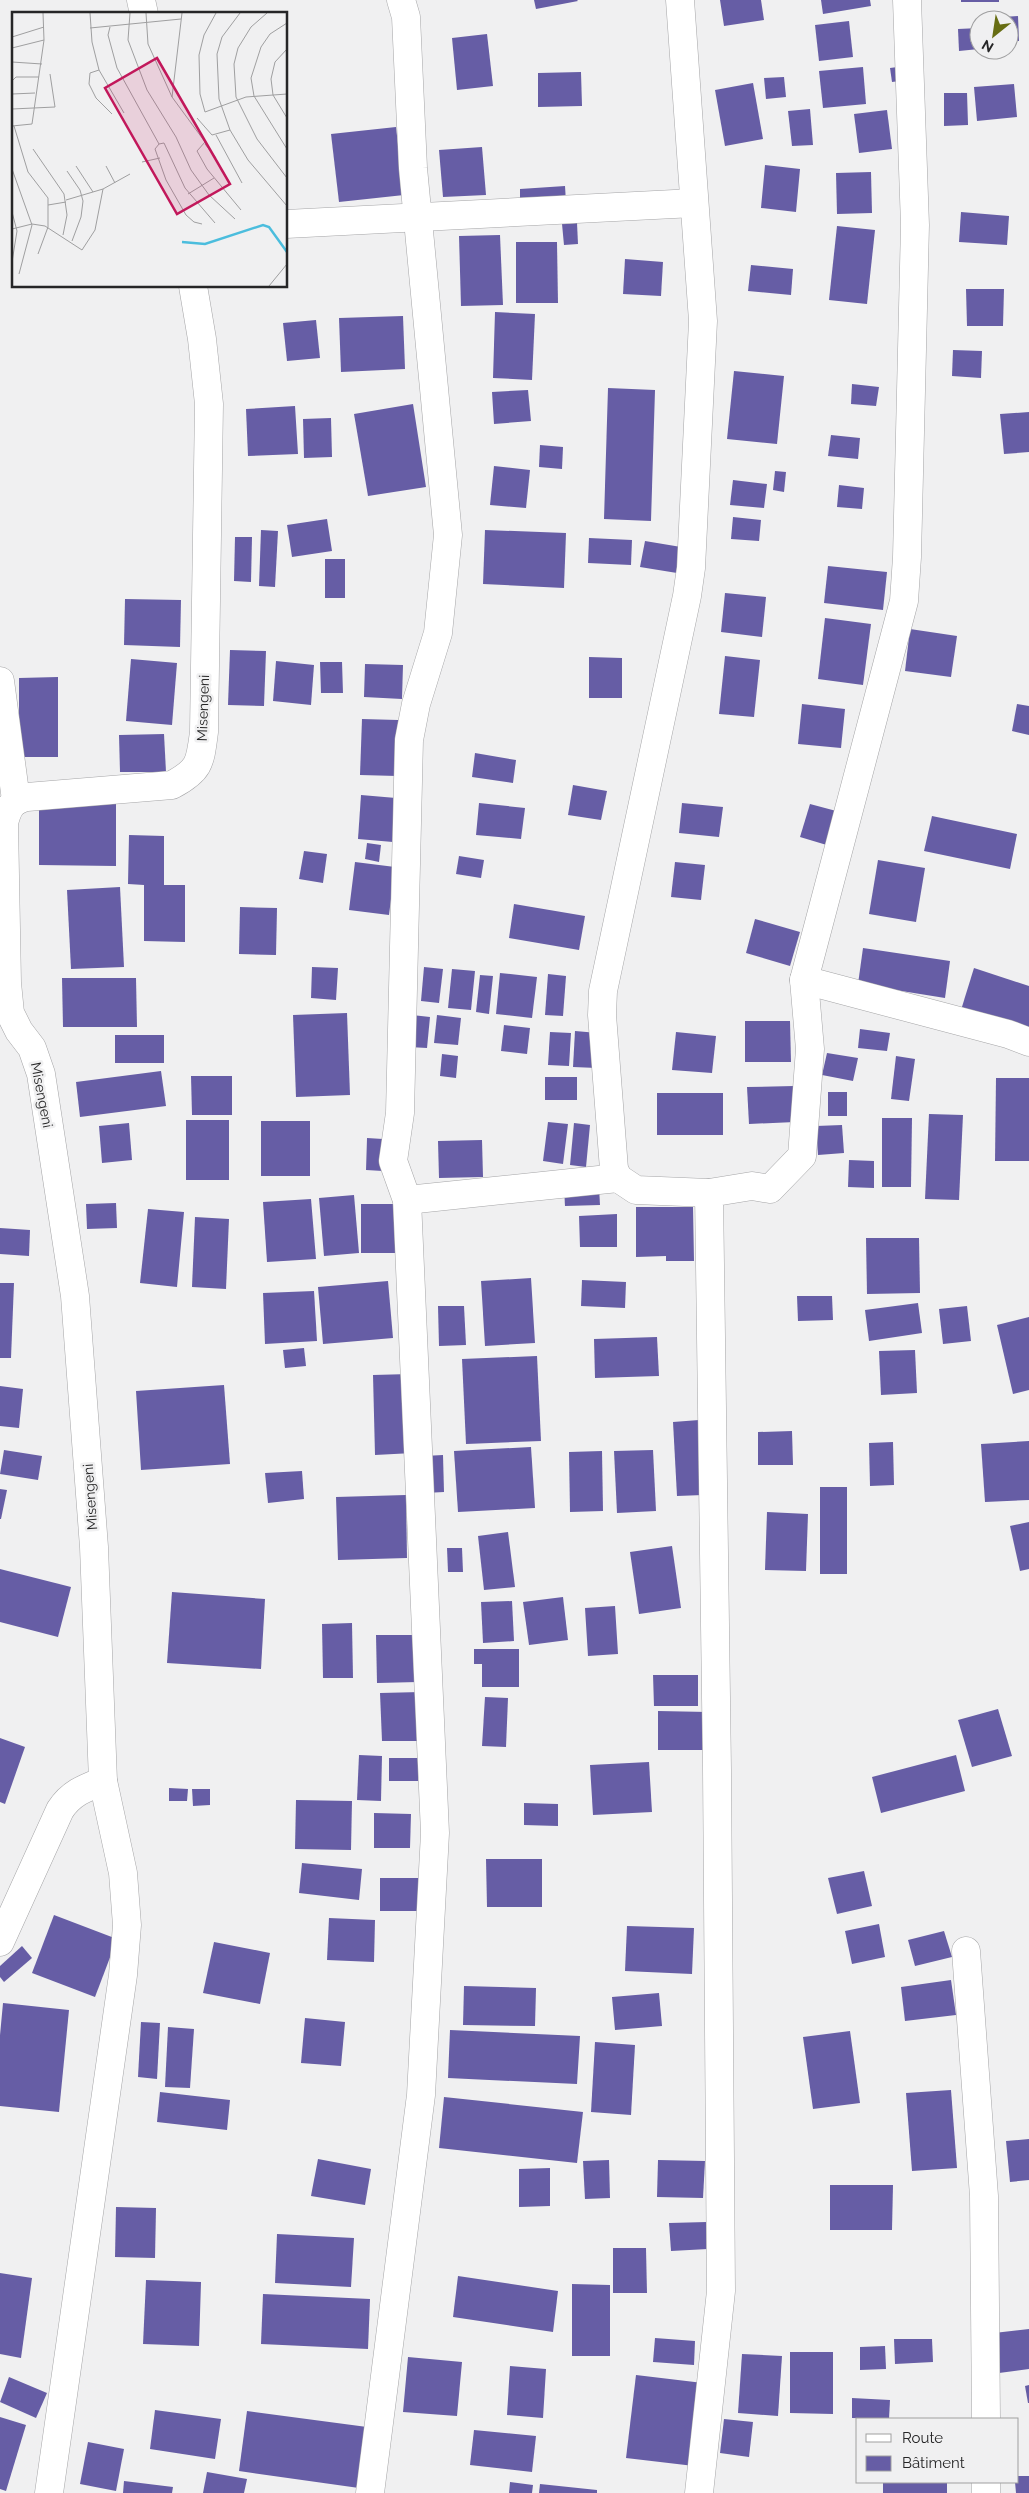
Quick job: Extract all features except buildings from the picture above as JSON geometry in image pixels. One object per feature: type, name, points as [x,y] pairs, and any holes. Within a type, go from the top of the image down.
[{"type":"street","points":[[370,2493],[421,2095],[435,1833],[407,1200],[393,1161],[400,1113],[409,740],[416,704],[438,633],[448,535],[418,217],[406,17],[401,0]]},
{"type":"street","points":[[680,0],[703,321],[691,568],[683,615],[603,991],[602,1015],[614,1169],[618,1178],[636,1190],[708,1193],[752,1186],[770,1189],[802,1156],[810,1049],[804,980],[904,601],[907,557],[915,225],[907,0]]},
{"type":"street","points":[[288,224],[694,204]]},
{"type":"street","name":"Misengeni","points":[[49,2493],[123,1975],[127,1925],[122,1873],[103,1781],[94,1547],[75,1296],[41,1074],[32,1048],[19,1031],[10,1013],[7,983],[4,823],[8,808],[16,800],[27,797],[172,786],[191,775],[201,758],[204,722],[209,404],[202,339],[192,288]]},
{"type":"street","points":[[0,681],[16,800]]},
{"type":"street","points":[[804,980],[1008,1034],[1029,1042]]},
{"type":"street","points":[[407,1200],[618,1178]]},
{"type":"street","points":[[699,2493],[721,2290],[717,1778],[708,1193]]},
{"type":"street","points":[[0,1942],[22,1898],[60,1810],[68,1799],[78,1791],[103,1781]]},
{"type":"street","points":[[966,1951],[984,2196],[986,2418]]}]
